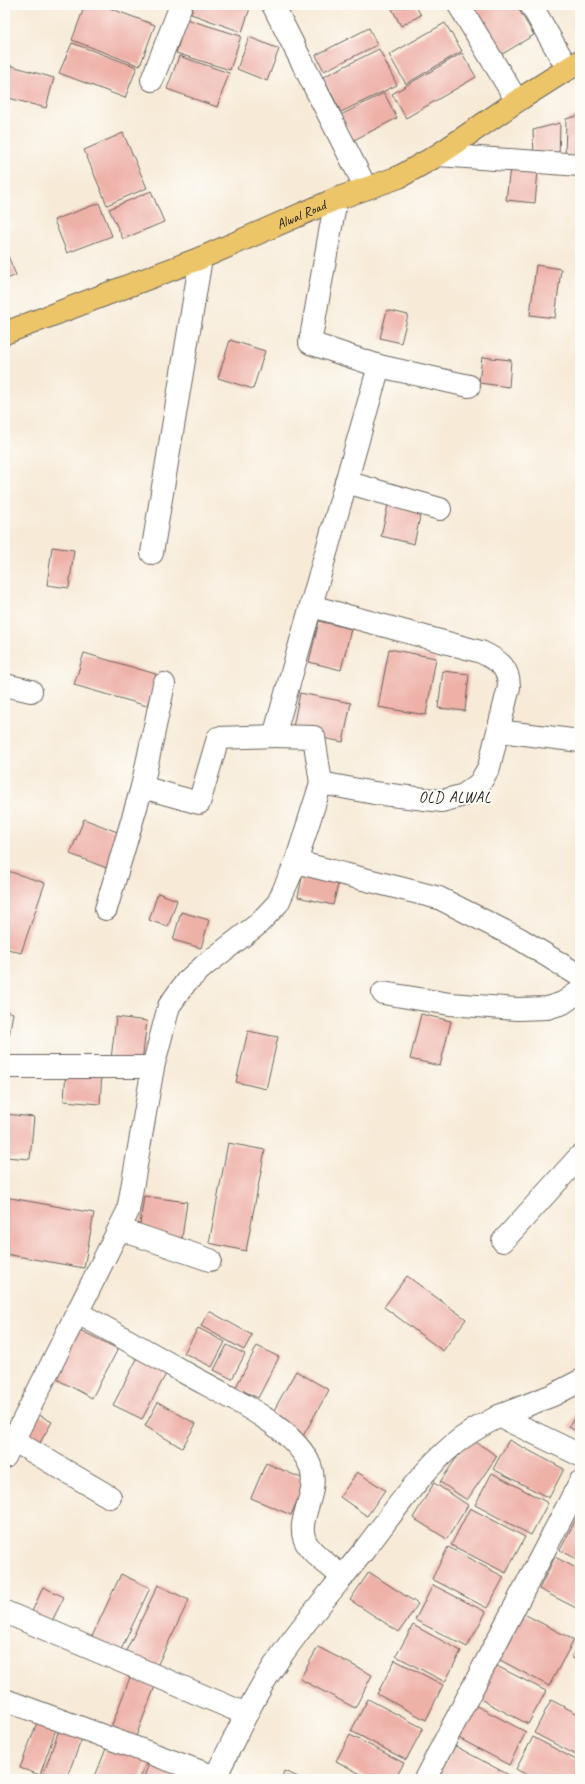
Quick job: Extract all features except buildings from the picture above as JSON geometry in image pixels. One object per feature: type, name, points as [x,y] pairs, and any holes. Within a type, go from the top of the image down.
[{"type":"main road","name":"Alwal Road","points":[[5,333],[201,258],[336,199],[399,177],[438,156],[517,101],[574,65]]},
{"type":"street","points":[[152,80],[181,5]]},
{"type":"street","points":[[273,5],[366,188]]},
{"type":"street","points":[[459,5],[517,101]]},
{"type":"street","points":[[531,5],[574,65]]},
{"type":"street","points":[[438,156],[580,165]]},
{"type":"street","points":[[336,199],[310,343],[379,366],[469,386]]},
{"type":"street","points":[[152,553],[201,258]]},
{"type":"street","points":[[274,736],[379,366]]},
{"type":"street","points":[[346,482],[440,509]]},
{"type":"street","points":[[311,606],[481,652],[494,658],[503,666],[509,676],[509,687],[489,767],[480,783],[464,795],[442,801],[374,793],[321,783]]},
{"type":"street","points":[[106,908],[142,787],[164,684]]},
{"type":"street","points":[[5,685],[31,691]]},
{"type":"street","points":[[499,731],[580,741]]},
{"type":"street","points":[[110,1497],[9,1448],[128,1211],[153,1067],[169,1006],[186,982],[205,965],[257,925],[278,903],[296,862],[321,783],[314,737],[274,736],[218,738],[199,803],[142,787]]},
{"type":"street","points":[[296,862],[439,898],[520,939],[580,976]]},
{"type":"street","points":[[383,993],[450,1004],[517,1009],[547,1008],[562,1003],[580,991]]},
{"type":"street","points":[[5,1067],[153,1067]]},
{"type":"street","points":[[503,1241],[580,1156]]},
{"type":"street","points":[[119,1229],[210,1260]]},
{"type":"street","points":[[78,1312],[261,1416],[298,1445],[308,1461],[314,1476],[313,1490],[302,1524],[302,1534],[309,1547],[343,1577]]},
{"type":"street","points":[[5,1700],[217,1778],[246,1714],[267,1677],[299,1629],[343,1577],[418,1481],[447,1450],[467,1434],[499,1416],[553,1395],[580,1381]]},
{"type":"street","points":[[499,1416],[580,1454]]},
{"type":"street","points":[[425,1779],[580,1482]]},
{"type":"street","points":[[5,1612],[246,1714]]},
{"type":"district","name":"OLD ALWAL","points":[[455,797]]}]
